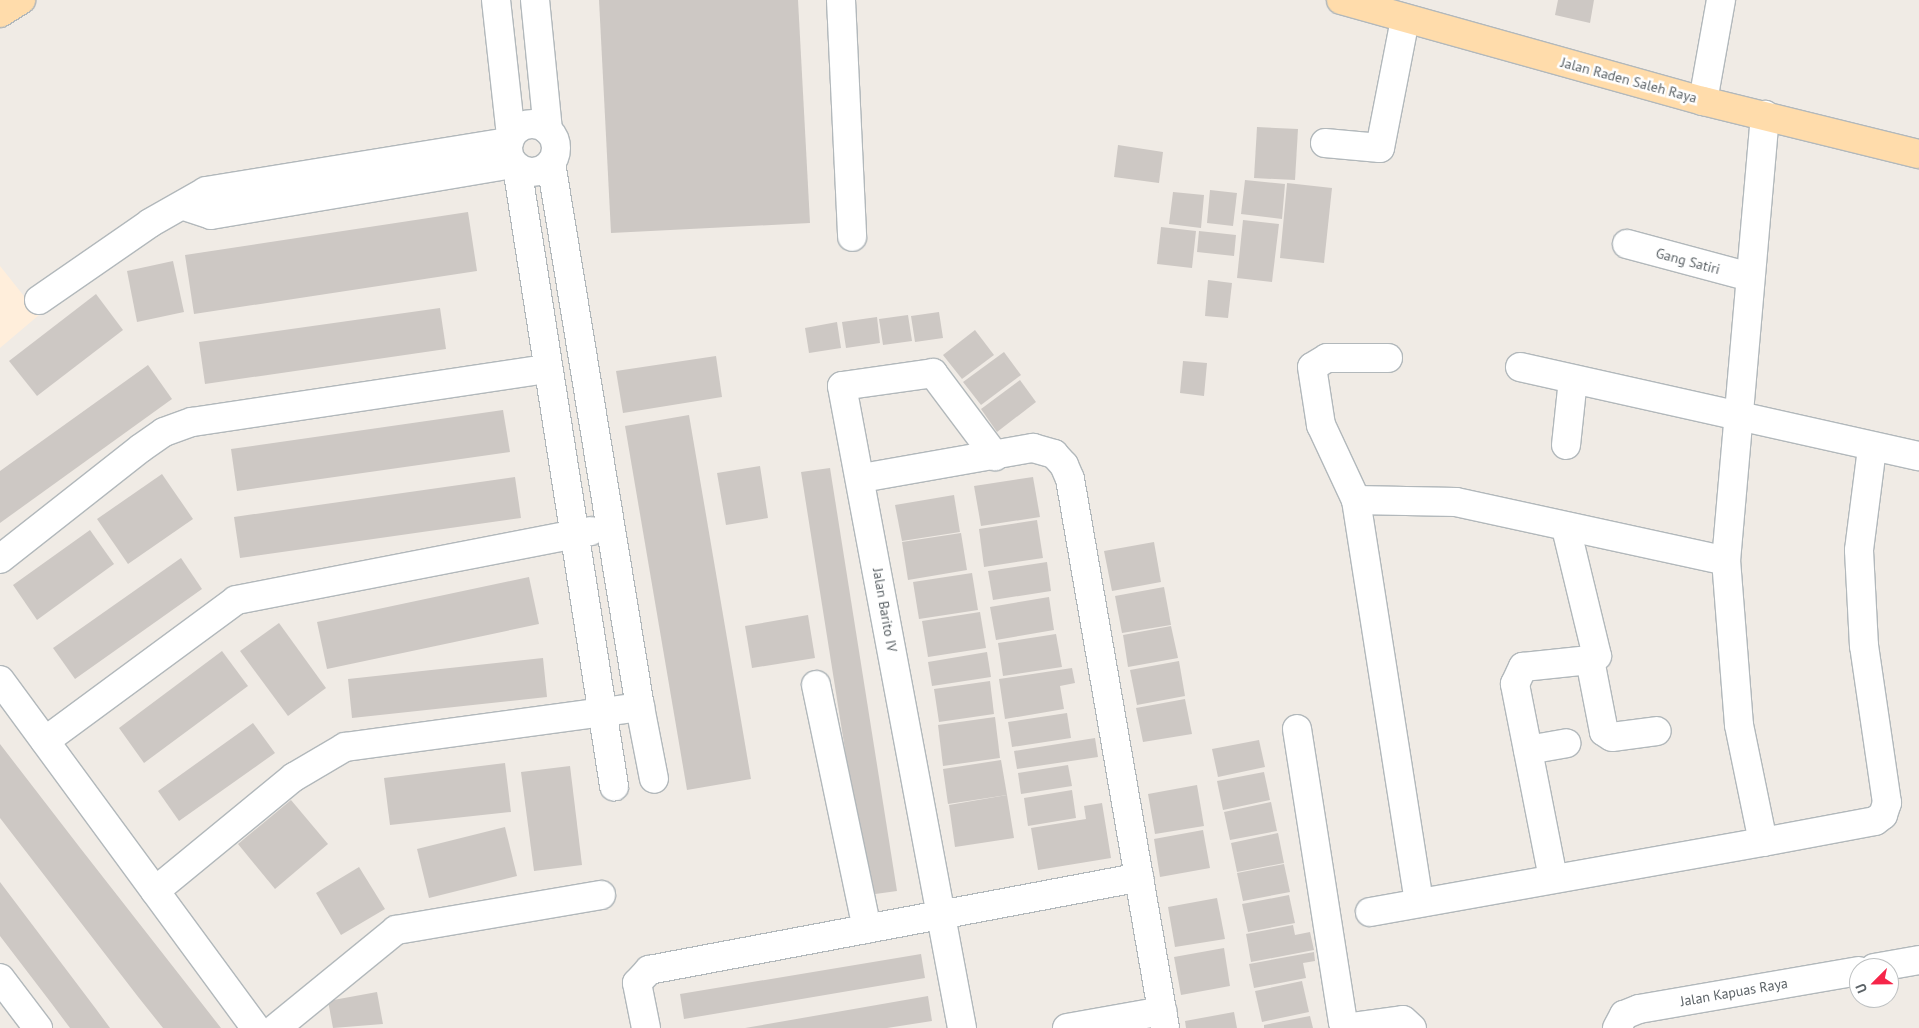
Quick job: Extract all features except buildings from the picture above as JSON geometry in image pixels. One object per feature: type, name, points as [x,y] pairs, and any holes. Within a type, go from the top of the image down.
[{"type":"main road","points":[[0,13],[20,0]]},
{"type":"main road","name":"Jalan Raden Saleh Raya","points":[[1341,0],[1703,101],[1919,154]]},
{"type":"street","points":[[496,0],[513,152],[614,786]]},
{"type":"street","points":[[535,0],[548,130],[556,146],[551,163],[609,527],[654,779]]},
{"type":"street","points":[[841,0],[852,237]]},
{"type":"street","points":[[1703,101],[1721,0]]},
{"type":"street","points":[[1325,143],[1380,148],[1405,19]]},
{"type":"street","points":[[1763,842],[1738,715],[1726,561],[1736,419],[1766,115]]},
{"type":"street","points":[[513,152],[529,124],[548,130]]},
{"type":"street","points":[[39,300],[150,223],[184,206],[206,191],[513,152],[539,172],[551,163]]},
{"type":"street","name":"Gang Satiri","points":[[1626,244],[1750,277]]},
{"type":"street","points":[[1388,358],[1327,358],[1312,367],[1321,424],[1356,500],[1419,902]]},
{"type":"street","points":[[1520,368],[1736,419],[1919,456]]},
{"type":"street","points":[[0,559],[141,448],[164,432],[192,422],[548,369]]},
{"type":"street","name":"Jalan Barito IV","points":[[962,1028],[862,478],[841,391],[848,382],[933,373],[995,456]]},
{"type":"street","points":[[1566,445],[1573,380]]},
{"type":"street","points":[[1370,912],[1875,821],[1883,815],[1887,803],[1864,646],[1859,550],[1872,448]]},
{"type":"street","points":[[862,478],[995,456],[1044,450],[1054,454],[1070,479],[1163,1019],[1067,1028]]},
{"type":"street","points":[[1356,500],[1456,502],[1566,528],[1726,561]]},
{"type":"street","points":[[44,741],[236,600],[609,527]]},
{"type":"street","points":[[1553,878],[1528,750],[1516,673],[1523,667],[1590,660],[1597,656],[1597,646],[1566,528]]},
{"type":"street","points":[[1590,660],[1604,732],[1612,737],[1657,731]]},
{"type":"street","points":[[0,680],[256,1028]]},
{"type":"street","points":[[816,685],[867,928]]},
{"type":"street","points":[[155,891],[294,777],[345,747],[640,707]]},
{"type":"street","points":[[1296,729],[1343,1022],[1351,1027],[1383,1025],[1403,1020],[1412,1028]]},
{"type":"street","points":[[1528,750],[1566,743]]},
{"type":"street","points":[[646,1028],[637,983],[640,975],[649,970],[1139,877]]},
{"type":"street","points":[[276,1028],[396,930],[601,895]]},
{"type":"street","points":[[1899,964],[1919,960]]},
{"type":"street","name":"Jalan Kapuas Raya","points":[[1617,1028],[1624,1015],[1639,1009],[1849,972]]},
{"type":"street","points":[[0,978],[38,1028]]},
{"type":"shaded area","points":[[0,266],[39,315],[0,348]]}]
